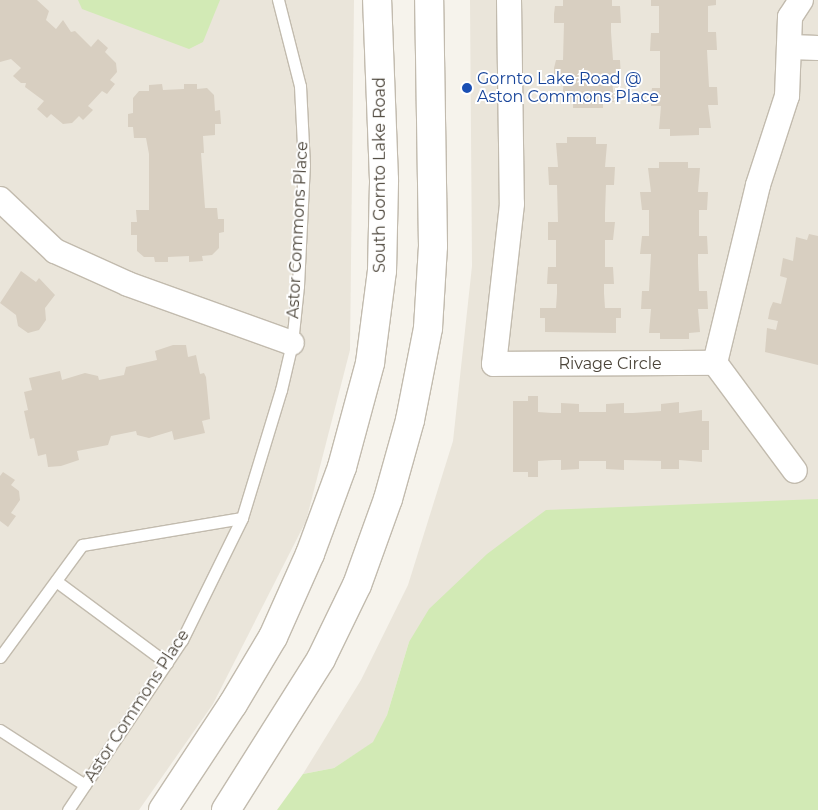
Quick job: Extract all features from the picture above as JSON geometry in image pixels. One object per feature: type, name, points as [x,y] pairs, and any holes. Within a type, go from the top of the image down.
[{"type":"street","name":"South Gornto Lake Road","points":[[163,810],[233,704],[273,637],[310,554],[342,467],[370,363],[382,272],[384,180],[378,0]]},
{"type":"street","points":[[226,810],[321,658],[357,585],[388,499],[410,420],[428,328],[434,246],[429,0]]},
{"type":"street","name":"Rivage Circle","points":[[509,0],[512,204],[494,364],[715,363]]},
{"type":"street","points":[[795,471],[715,363],[758,185],[788,96],[791,47],[790,16],[801,0]]},
{"type":"street","points":[[791,47],[818,48]]},
{"type":"street","name":"Astor Commons Place","points":[[0,200],[55,251],[128,284],[292,343]]},
{"type":"lane","name":"Astor Commons Place","points":[[68,810],[182,640],[242,518],[281,390],[292,343],[304,164],[300,86],[278,0]]},
{"type":"lane","points":[[0,657],[82,545],[242,518]]},
{"type":"lane","points":[[56,581],[167,663]]},
{"type":"lane","points":[[0,730],[85,785]]},
{"type":"shaded area","points":[[0,0],[354,0],[350,350],[306,521],[213,704],[139,810],[0,810]]},
{"type":"shaded area","points":[[470,0],[818,0],[818,499],[799,502],[409,642],[387,715],[374,742],[334,768],[303,774],[361,680],[408,585],[453,441],[472,266]]},
{"type":"green space","points":[[78,0],[220,0],[203,42],[189,49],[82,9]]},
{"type":"green space","points":[[818,499],[818,810],[277,810],[303,774],[334,768],[373,742],[387,715],[409,642],[429,609],[487,554],[546,510]]},
{"type":"building","points":[[0,0],[37,0],[49,11],[46,20],[56,29],[63,20],[71,32],[75,31],[91,47],[98,39],[108,48],[105,52],[116,63],[117,72],[110,80],[115,84],[107,94],[102,91],[88,106],[93,110],[83,120],[79,116],[72,123],[63,124],[51,114],[47,118],[37,109],[44,101],[25,87],[26,83],[21,83],[13,76],[21,68],[11,59],[0,62]]},
{"type":"building","points":[[563,0],[612,0],[612,6],[620,6],[621,23],[611,23],[611,32],[613,60],[620,60],[621,78],[612,78],[614,102],[603,102],[603,108],[573,108],[573,102],[562,102],[564,78],[554,78],[554,68],[556,60],[563,60],[564,23],[554,23],[554,14],[555,6],[563,6]]},
{"type":"building","points":[[651,0],[716,0],[716,5],[708,6],[708,32],[716,32],[717,50],[707,50],[709,87],[717,87],[718,105],[708,105],[711,128],[699,128],[699,135],[670,136],[670,129],[659,129],[661,106],[651,106],[651,95],[652,88],[660,88],[660,51],[650,51],[651,33],[659,33],[659,6],[651,6]]},
{"type":"building","points":[[162,84],[163,90],[184,89],[184,84],[197,84],[197,89],[207,88],[214,95],[215,111],[220,110],[221,124],[215,124],[215,135],[203,136],[204,153],[201,153],[205,208],[217,208],[218,219],[224,219],[224,232],[219,233],[219,248],[212,255],[202,256],[203,261],[189,262],[189,256],[168,257],[168,262],[155,262],[154,257],[144,257],[137,251],[137,235],[131,235],[131,222],[137,222],[136,210],[149,210],[149,154],[146,138],[134,138],[133,127],[128,127],[128,114],[133,113],[133,98],[139,91],[149,91],[149,85]]},
{"type":"building","points":[[567,137],[596,137],[596,144],[607,144],[605,167],[615,167],[614,185],[606,185],[605,213],[605,222],[615,222],[613,240],[605,240],[605,267],[613,267],[614,284],[604,284],[604,293],[605,308],[621,308],[621,318],[616,318],[616,333],[545,332],[545,318],[540,318],[540,308],[556,308],[557,293],[557,284],[547,284],[548,267],[556,267],[556,240],[548,240],[548,222],[558,222],[557,185],[549,185],[548,167],[558,167],[556,143],[567,143]]},
{"type":"building","points":[[659,162],[688,162],[688,168],[700,168],[698,192],[708,192],[707,210],[699,210],[699,236],[707,236],[708,254],[698,254],[698,263],[699,291],[707,291],[708,309],[698,309],[700,332],[689,333],[689,339],[660,339],[660,333],[649,333],[651,309],[641,309],[642,291],[649,291],[651,254],[640,254],[642,236],[649,236],[649,210],[642,210],[640,192],[651,192],[648,168],[659,168]]},
{"type":"building","points":[[809,234],[818,236],[818,365],[765,352],[767,328],[776,330],[778,321],[768,319],[770,309],[773,302],[781,304],[787,278],[780,276],[783,258],[793,261],[796,237],[807,240]]},
{"type":"building","points":[[21,271],[36,282],[39,278],[55,295],[45,308],[46,320],[39,330],[28,333],[18,326],[16,315],[0,303]]},
{"type":"building","points":[[173,345],[186,345],[188,357],[196,355],[200,374],[204,373],[206,377],[210,419],[202,421],[205,433],[174,440],[172,431],[149,438],[137,435],[136,431],[111,436],[108,445],[77,451],[79,460],[61,466],[48,467],[46,454],[38,456],[34,438],[30,439],[24,411],[28,410],[24,392],[32,390],[29,378],[60,371],[62,380],[85,373],[98,376],[99,380],[124,375],[126,367],[157,360],[155,351]]},
{"type":"building","points":[[528,396],[538,396],[538,412],[552,413],[561,413],[561,403],[579,404],[579,412],[606,412],[606,404],[624,403],[624,413],[633,413],[661,411],[661,404],[679,402],[679,413],[702,410],[702,421],[709,421],[709,450],[702,450],[702,462],[679,460],[679,469],[661,469],[661,461],[624,460],[624,470],[606,469],[606,461],[579,461],[579,469],[561,470],[561,460],[553,460],[538,461],[538,477],[528,477],[528,472],[513,472],[513,401],[528,401]]},
{"type":"building","points":[[3,472],[15,480],[11,485],[19,491],[20,500],[11,513],[16,516],[8,527],[0,521],[0,476]]},
{"type":"place","name":"Gornto Lake Road @ Aston Commons Place","points":[[467,88]]}]
